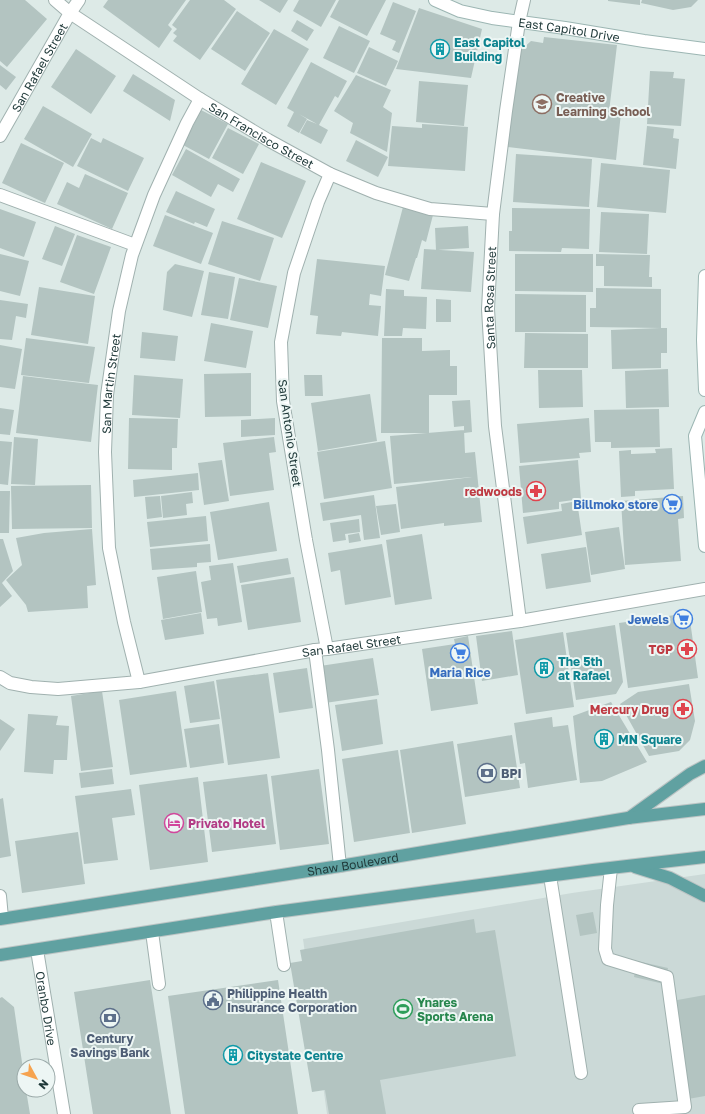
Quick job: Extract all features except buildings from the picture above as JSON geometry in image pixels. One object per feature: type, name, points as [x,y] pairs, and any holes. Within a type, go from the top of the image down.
[{"type":"main road","points":[[628,818],[690,774],[705,766]]},
{"type":"main road","name":"Shaw Boulevard","points":[[1,918],[340,866],[628,818],[705,809]]},
{"type":"main road","points":[[0,955],[276,912],[705,857]]},
{"type":"main road","points":[[632,866],[670,878],[705,896]]},
{"type":"street","name":"San Francisco Street","points":[[55,0],[70,13],[200,99],[268,140],[330,174],[376,193],[430,209],[493,214]]},
{"type":"street","name":"San Rafael Street","points":[[0,136],[70,13],[79,0]]},
{"type":"street","name":"East Capitol Drive","points":[[435,0],[460,10],[492,18],[565,28],[644,42],[705,49]]},
{"type":"street","name":"Santa Rosa Street","points":[[520,621],[495,426],[488,309],[493,214],[507,103],[519,22],[524,0]]},
{"type":"street","name":"San Martin Street","points":[[139,682],[124,622],[109,548],[105,452],[107,395],[119,310],[132,255],[154,194],[187,122],[200,99]]},
{"type":"street","name":"San Antonio Street","points":[[330,174],[318,202],[294,273],[281,342],[283,402],[306,540],[321,650],[328,750],[340,866]]},
{"type":"street","points":[[0,195],[136,245]]},
{"type":"street","points":[[705,276],[705,390]]},
{"type":"street","points":[[705,412],[695,436],[705,546]]},
{"type":"street","name":"San Rafael Street","points":[[0,676],[10,683],[31,687],[58,689],[139,682],[321,650],[520,621],[705,589]]},
{"type":"street","points":[[612,868],[607,905],[605,949],[608,959],[667,977],[685,1107],[639,1110]]},
{"type":"street","points":[[550,876],[581,1073]]},
{"type":"street","points":[[0,896],[1,918]]},
{"type":"street","points":[[276,912],[284,965]]},
{"type":"street","points":[[152,932],[159,984]]},
{"type":"street","name":"Oranbo Drive","points":[[37,950],[64,1114]]},
{"type":"shaded area","name":"Ynares Sports Arena","points":[[705,874],[705,1114],[327,1114],[303,939],[572,893]]},
{"type":"place","name":"East Capitol Building","points":[[440,49]]},
{"type":"place","name":"Creative Learning School","points":[[542,104]]},
{"type":"place","name":"redwoods","points":[[536,491]]},
{"type":"place","name":"Billmoko store","points":[[672,504]]},
{"type":"place","name":"Jewels","points":[[683,619]]},
{"type":"place","name":"TGP","points":[[687,649]]},
{"type":"place","name":"Maria Rice","points":[[460,653]]},
{"type":"place","name":"The 5th at Rafael","points":[[544,668]]},
{"type":"place","name":"Mercury Drug","points":[[683,709]]},
{"type":"place","name":"MN Square","points":[[604,739]]},
{"type":"place","name":"BPI","points":[[487,773]]},
{"type":"place","name":"Privato Hotel","points":[[174,823]]},
{"type":"place","name":"Philippine Health Insurance Corporation","points":[[213,1000]]},
{"type":"place","name":"Ynares Sports Arena","points":[[403,1009]]},
{"type":"place","name":"Century Savings Bank","points":[[110,1018]]},
{"type":"place","name":"Citystate Centre","points":[[233,1055]]}]
